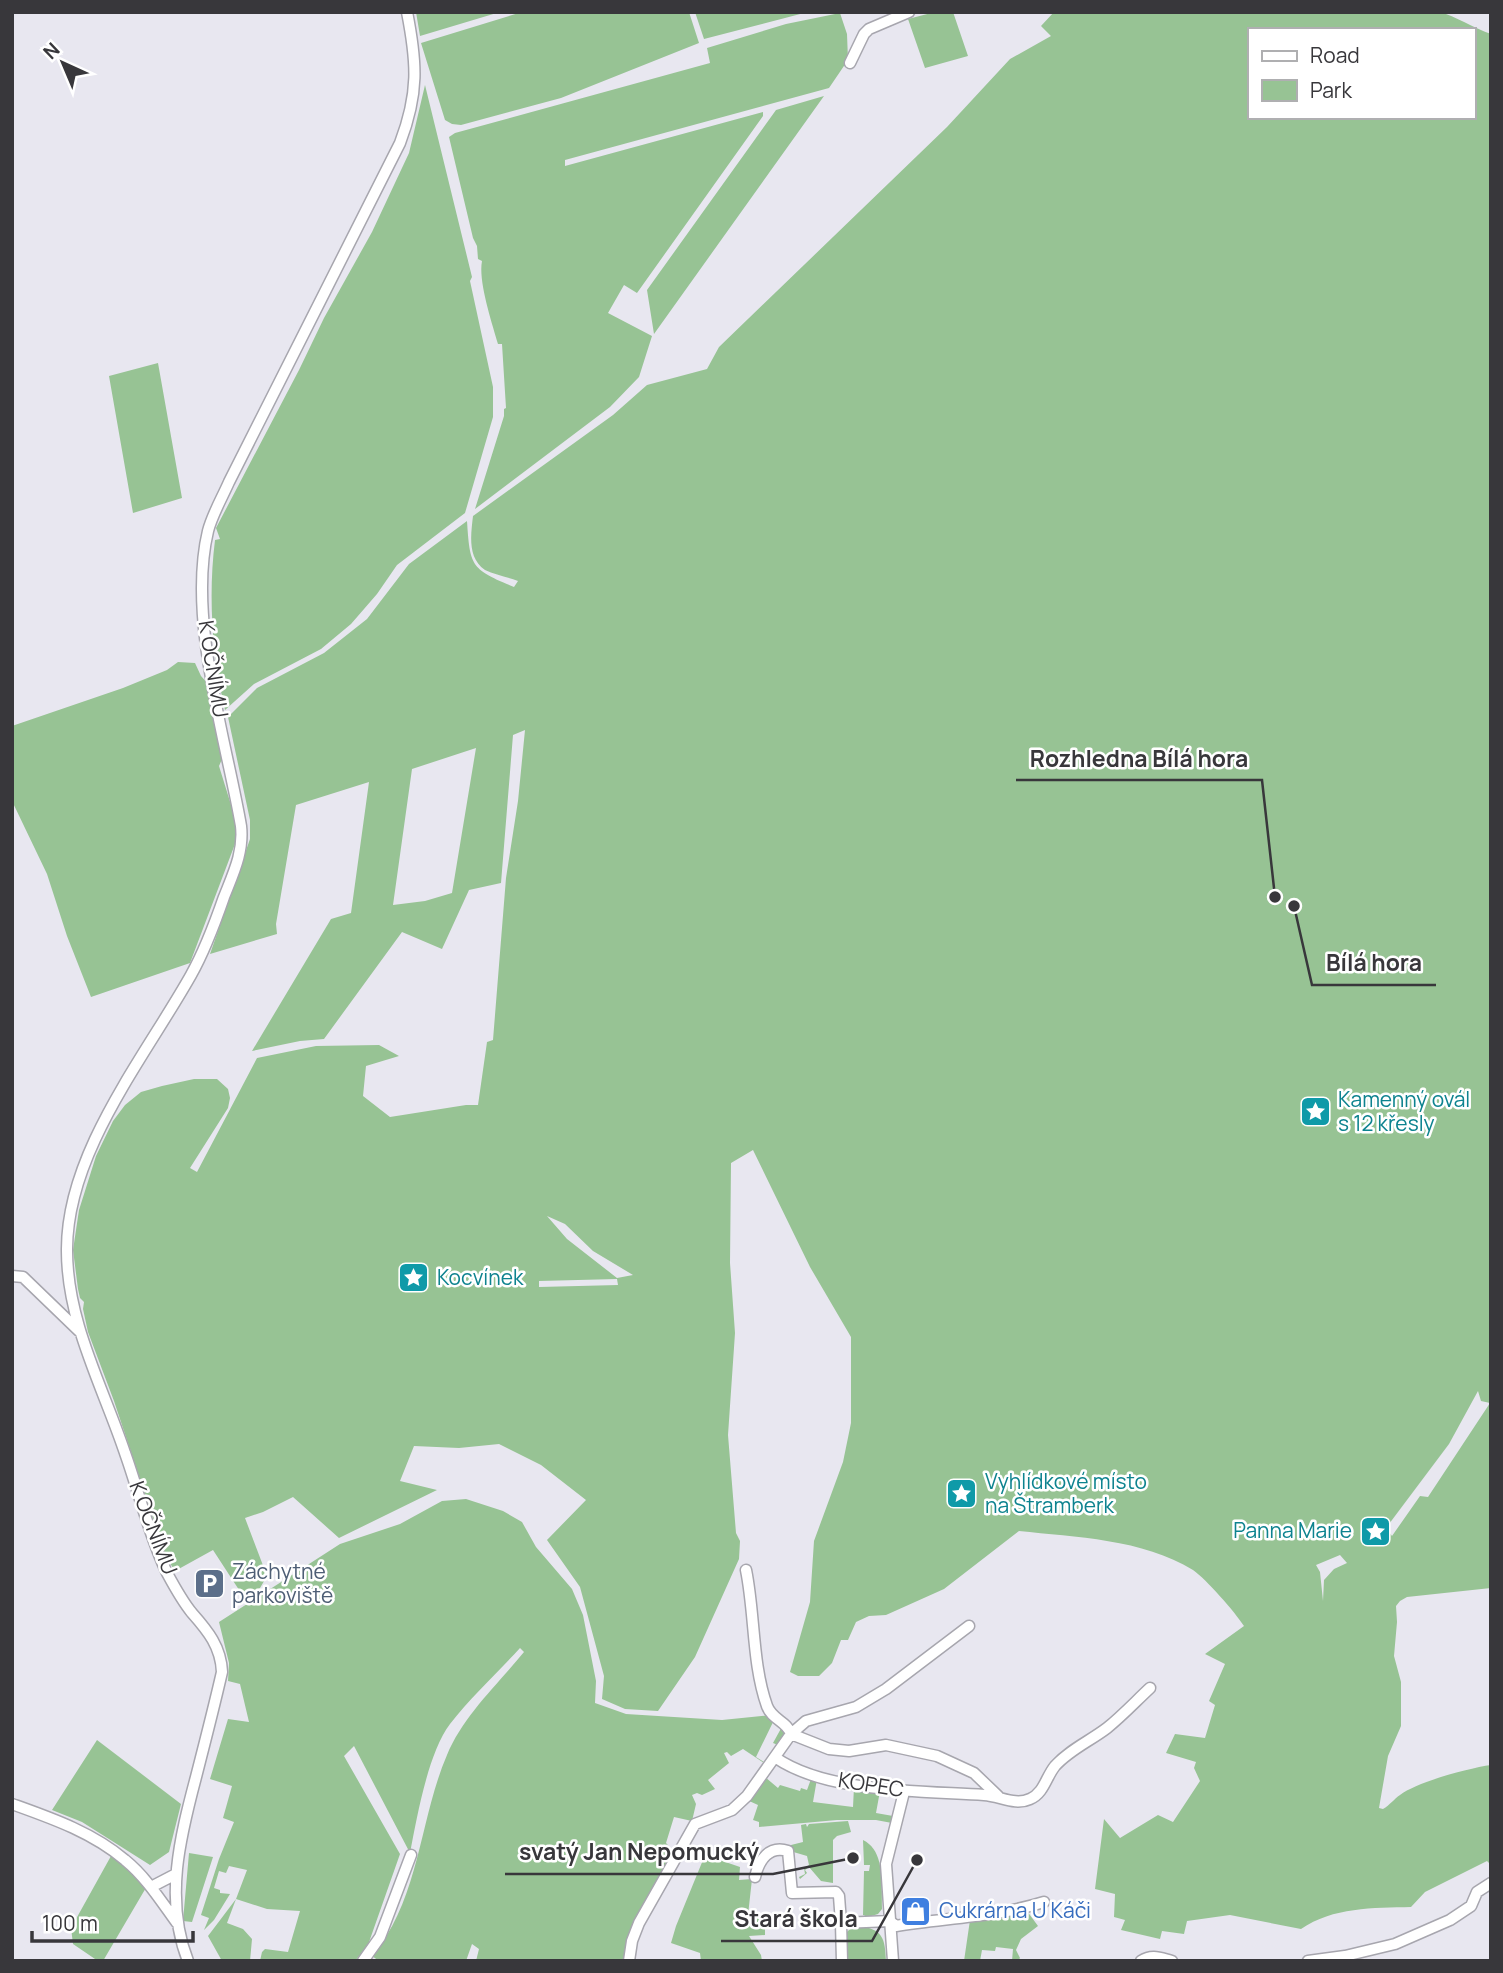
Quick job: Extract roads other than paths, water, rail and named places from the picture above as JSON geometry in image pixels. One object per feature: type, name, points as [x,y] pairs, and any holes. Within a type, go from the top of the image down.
[{"type":"street","name":"K OČNÍMU","points":[[188,1961],[177,1924],[176,1874],[182,1833],[222,1672],[222,1660],[210,1633],[191,1612],[167,1571],[80,1331],[71,1289],[67,1251],[70,1219],[89,1154],[132,1069],[191,974],[214,925],[241,852],[241,826],[206,643],[202,576],[208,530],[239,461],[400,143],[412,104],[416,70],[407,12]]},
{"type":"street","points":[[850,63],[869,29],[909,12]]},
{"type":"street","name":"K OČNÍMU","points":[[12,1276],[23,1277],[80,1331]]},
{"type":"street","name":"KOPEC","points":[[746,1570],[752,1597],[757,1657],[767,1707],[772,1715],[788,1725],[791,1734],[829,1749],[849,1751],[886,1745],[937,1756],[974,1773],[998,1796]]},
{"type":"street","points":[[629,1961],[639,1923],[695,1824],[732,1810],[755,1788],[791,1734],[806,1721],[856,1707],[886,1689],[969,1626]]},
{"type":"street","name":"KOPEC","points":[[776,1758],[805,1773],[904,1791],[998,1796],[1016,1803],[1032,1798],[1041,1791],[1062,1759],[1108,1727],[1150,1688]]},
{"type":"street","points":[[893,1961],[886,1864],[904,1791]]},
{"type":"street","name":"K OČNÍMU","points":[[12,1804],[69,1824],[124,1859],[151,1887],[177,1924]]},
{"type":"street","points":[[755,1877],[762,1859],[770,1851],[784,1849],[788,1852],[792,1893],[836,1892],[839,1896],[842,1961]]},
{"type":"street","points":[[363,1961],[380,1937],[411,1855]]},
{"type":"street","points":[[151,1887],[176,1874]]},
{"type":"street","points":[[1308,1961],[1345,1956],[1395,1944],[1450,1920],[1471,1906],[1476,1892],[1491,1883]]},
{"type":"street","points":[[841,1923],[890,1921],[896,1926],[984,1915],[1044,1902]]},
{"type":"street","points":[[1141,1961],[1152,1956],[1172,1961]]},
{"type":"place","name":"Rozhledna Bílá hora","points":[[1275,897]]},
{"type":"place","name":"Bílá hora","points":[[1294,906]]},
{"type":"place","name":"Kamenný ovál s 12 křesly","points":[[1315,1112]]},
{"type":"place","name":"Kocvínek","points":[[414,1278]]},
{"type":"place","name":"Vyhlídkové místo na Štramberk","points":[[962,1494]]},
{"type":"place","name":"Panna Marie","points":[[1375,1531]]},
{"type":"place","name":"Záchytné parkoviště","points":[[209,1584]]},
{"type":"place","name":"svatý Jan Nepomucký","points":[[853,1858]]},
{"type":"place","name":"Stará škola","points":[[917,1860]]},
{"type":"place","name":"Cukrárna U Káči","points":[[916,1911]]}]
